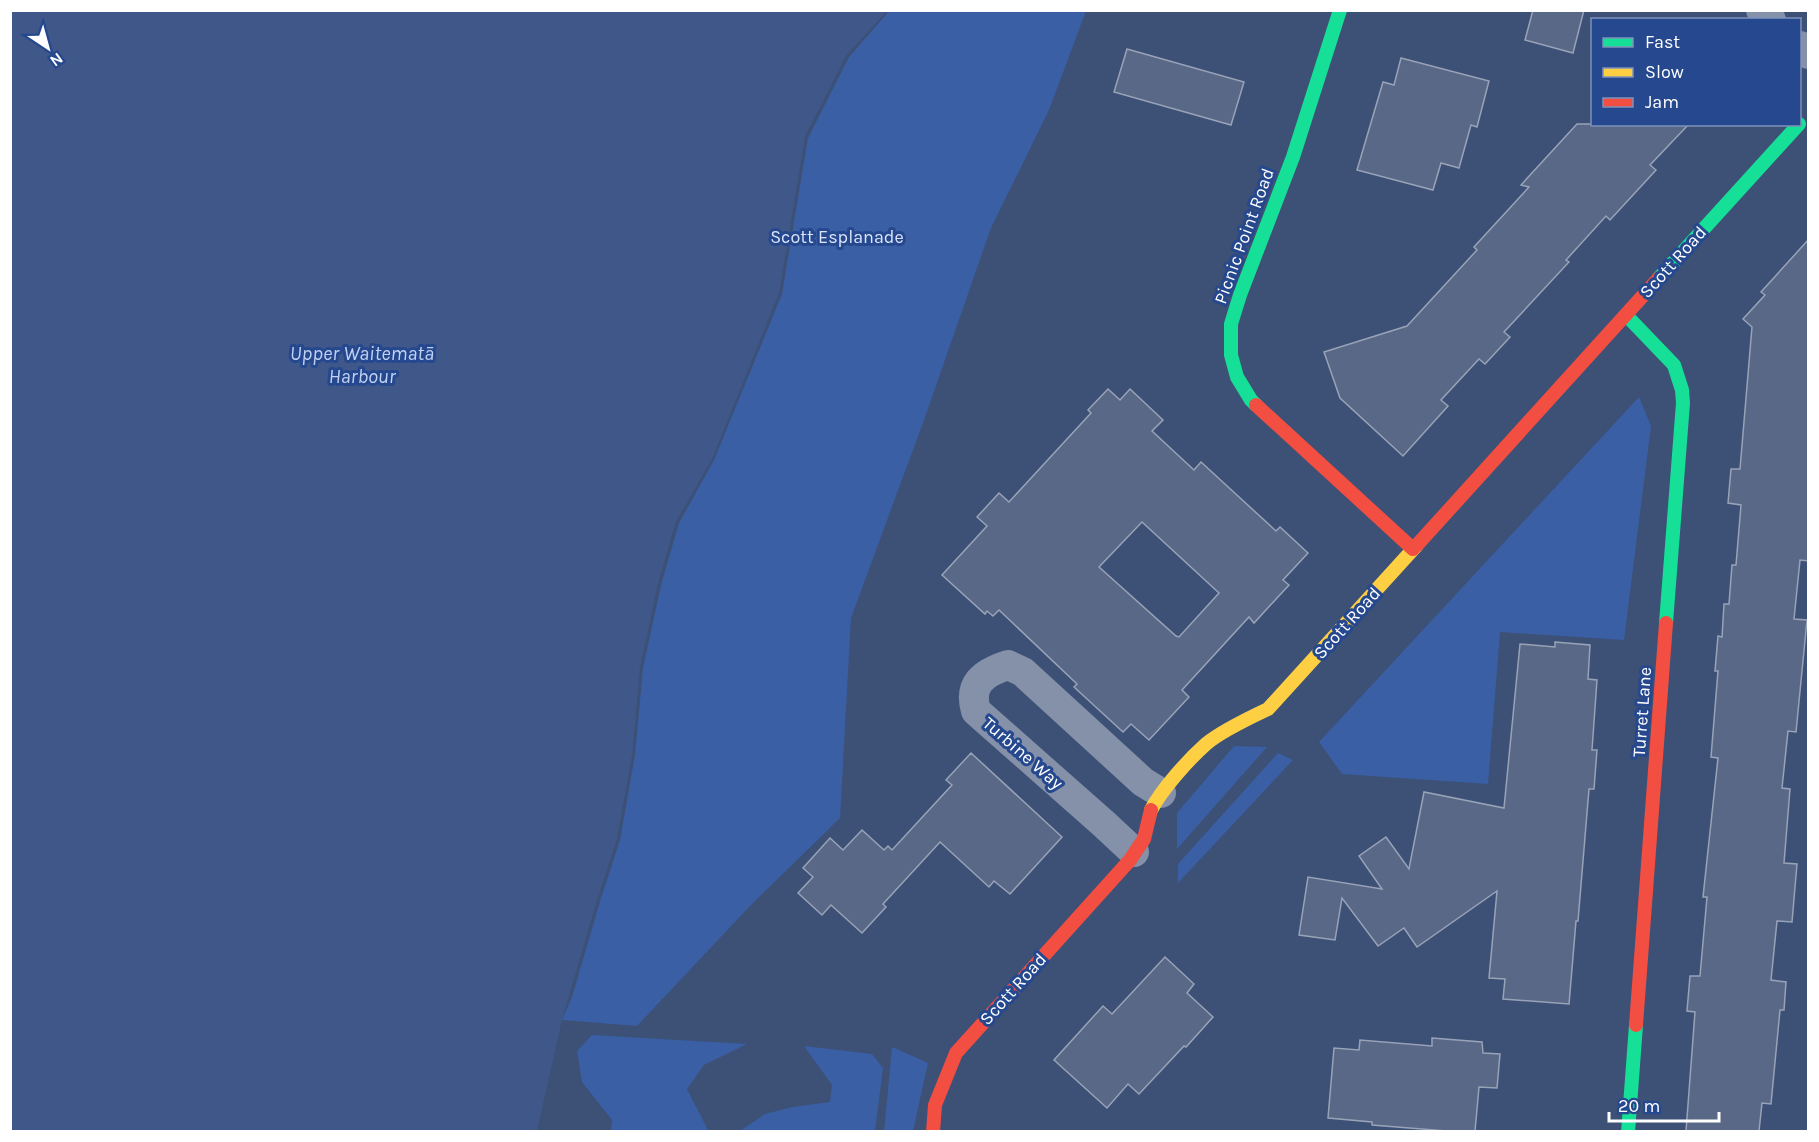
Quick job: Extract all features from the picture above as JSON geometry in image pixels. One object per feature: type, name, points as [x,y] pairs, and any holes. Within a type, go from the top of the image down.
[{"type":"street","name":"Picnic Point Road","points":[[1340,10],[1293,157],[1240,295],[1231,324],[1231,355],[1237,377],[1251,400],[1413,549]]},
{"type":"street","name":"Scott Road","points":[[933,1131],[935,1105],[956,1053],[1131,860],[1144,838],[1151,809],[1161,793],[1208,743],[1268,709],[1797,126]]},
{"type":"street","name":"Turret Lane","points":[[1626,315],[1674,365],[1682,390],[1683,403],[1628,1131]]},
{"type":"street","name":"Turbine Way","points":[[1134,852],[976,711],[972,699],[974,689],[986,674],[994,670],[1008,666],[1023,672],[1143,782],[1161,793]]},
{"type":"green space","name":"Scott Esplanade","points":[[887,11],[1086,11],[1049,110],[991,228],[924,420],[851,618],[840,818],[751,905],[637,1026],[562,1020],[598,897],[640,668],[658,584],[805,137],[846,56]]},
{"type":"green space","points":[[1639,397],[1651,426],[1624,640],[1500,632],[1488,784],[1342,774],[1319,742]]},
{"type":"green space","points":[[1234,746],[1267,747],[1177,849],[1177,813]]},
{"type":"green space","points":[[1278,753],[1293,760],[1178,883],[1178,864]]},
{"type":"green space","points":[[592,1035],[747,1044],[704,1065],[687,1089],[708,1130],[714,1131],[611,1131],[612,1120],[582,1082],[577,1051]]},
{"type":"green space","points":[[804,1046],[872,1054],[883,1068],[875,1131],[740,1131],[765,1114],[793,1107],[830,1102],[832,1085]]},
{"type":"green space","points":[[892,1047],[928,1063],[913,1131],[884,1132]]},
{"type":"water","name":"Upper Waitematā Harbour","points":[[10,11],[887,11],[846,56],[805,137],[779,293],[712,459],[676,522],[658,584],[640,668],[632,755],[617,839],[562,1020],[537,1131],[11,1131]]},
{"type":"pier","points":[[890,10],[849,57],[808,138],[782,294],[714,460],[679,523],[661,585],[643,668],[635,755],[620,840],[572,997],[562,1020],[617,839],[632,755],[640,668],[658,584],[676,522],[712,459],[779,293],[805,137],[846,56]]},
{"type":"building","points":[[1533,10],[1584,10],[1573,53],[1525,40]]},
{"type":"building","points":[[1127,49],[1244,82],[1231,125],[1114,92]]},
{"type":"building","points":[[1401,58],[1489,81],[1477,127],[1471,125],[1459,168],[1441,163],[1433,190],[1357,170],[1383,82],[1394,85]]},
{"type":"building","points":[[1577,124],[1687,126],[1650,165],[1656,170],[1610,220],[1606,216],[1566,260],[1569,262],[1504,332],[1510,337],[1485,364],[1479,359],[1441,400],[1448,406],[1403,456],[1340,398],[1324,352],[1407,326],[1477,250],[1474,247],[1529,187],[1521,185]]},
{"type":"building","points":[[1809,239],[1809,561],[1800,560],[1794,619],[1807,620],[1796,732],[1788,731],[1782,788],[1790,789],[1784,863],[1797,864],[1792,922],[1777,921],[1771,980],[1786,982],[1784,1010],[1780,1010],[1771,1104],[1762,1103],[1759,1131],[1686,1131],[1695,1012],[1687,1011],[1690,976],[1700,976],[1707,897],[1703,897],[1718,758],[1711,757],[1718,671],[1715,671],[1718,636],[1722,637],[1724,604],[1729,604],[1732,565],[1736,565],[1741,505],[1728,503],[1731,469],[1740,469],[1752,327],[1743,319],[1765,295],[1761,292]]},
{"type":"building","points":[[1108,389],[1120,400],[1130,389],[1163,420],[1152,431],[1194,470],[1201,462],[1276,531],[1280,527],[1308,553],[1283,580],[1289,585],[1254,623],[1249,617],[1182,690],[1189,697],[1149,740],[1131,724],[1123,732],[1074,687],[1077,684],[999,610],[993,616],[987,611],[985,614],[942,575],[987,526],[977,517],[999,493],[1009,502],[1091,413],[1088,410]],"holes":[[[1142,522],[1219,593],[1179,637],[1099,567]]]},
{"type":"building","points":[[1555,642],[1590,645],[1588,679],[1597,680],[1592,750],[1597,750],[1594,789],[1589,789],[1569,1004],[1503,999],[1505,979],[1489,978],[1497,891],[1417,947],[1404,928],[1378,946],[1342,898],[1335,940],[1299,935],[1308,877],[1382,889],[1359,856],[1386,837],[1409,869],[1424,792],[1504,808],[1520,644],[1555,647]]},
{"type":"building","points":[[971,753],[1062,837],[1010,894],[994,881],[989,887],[940,842],[883,904],[886,907],[862,933],[831,905],[822,915],[798,893],[813,877],[803,868],[830,838],[843,850],[862,830],[884,850],[888,846],[892,850],[952,785],[946,780]]},
{"type":"building","points":[[1165,957],[1194,984],[1187,993],[1213,1017],[1139,1094],[1128,1084],[1107,1108],[1054,1060],[1103,1006],[1112,1014]]},
{"type":"building","points":[[1432,1038],[1482,1042],[1483,1053],[1500,1054],[1497,1088],[1479,1087],[1475,1131],[1372,1125],[1372,1122],[1328,1118],[1334,1048],[1359,1050],[1360,1040],[1432,1046]]},
{"type":"traffic: fast","points":[[1256,405],[1237,377],[1231,355],[1231,324],[1293,157],[1340,10]]},
{"type":"traffic: fast","points":[[1659,278],[1797,126]]},
{"type":"traffic: fast","points":[[1626,315],[1674,365],[1682,390],[1683,403],[1666,623]]},
{"type":"traffic: fast","points":[[1628,1132],[1636,1025]]},
{"type":"traffic: slow","points":[[1151,810],[1176,775],[1206,744],[1227,730],[1268,709],[1417,545]]},
{"type":"traffic: jam","points":[[1417,545],[1659,278]]},
{"type":"traffic: jam","points":[[1256,405],[1413,549]]},
{"type":"traffic: jam","points":[[1636,1025],[1666,623]]},
{"type":"traffic: jam","points":[[933,1132],[935,1105],[956,1053],[1130,860],[1144,839],[1151,810]]}]
